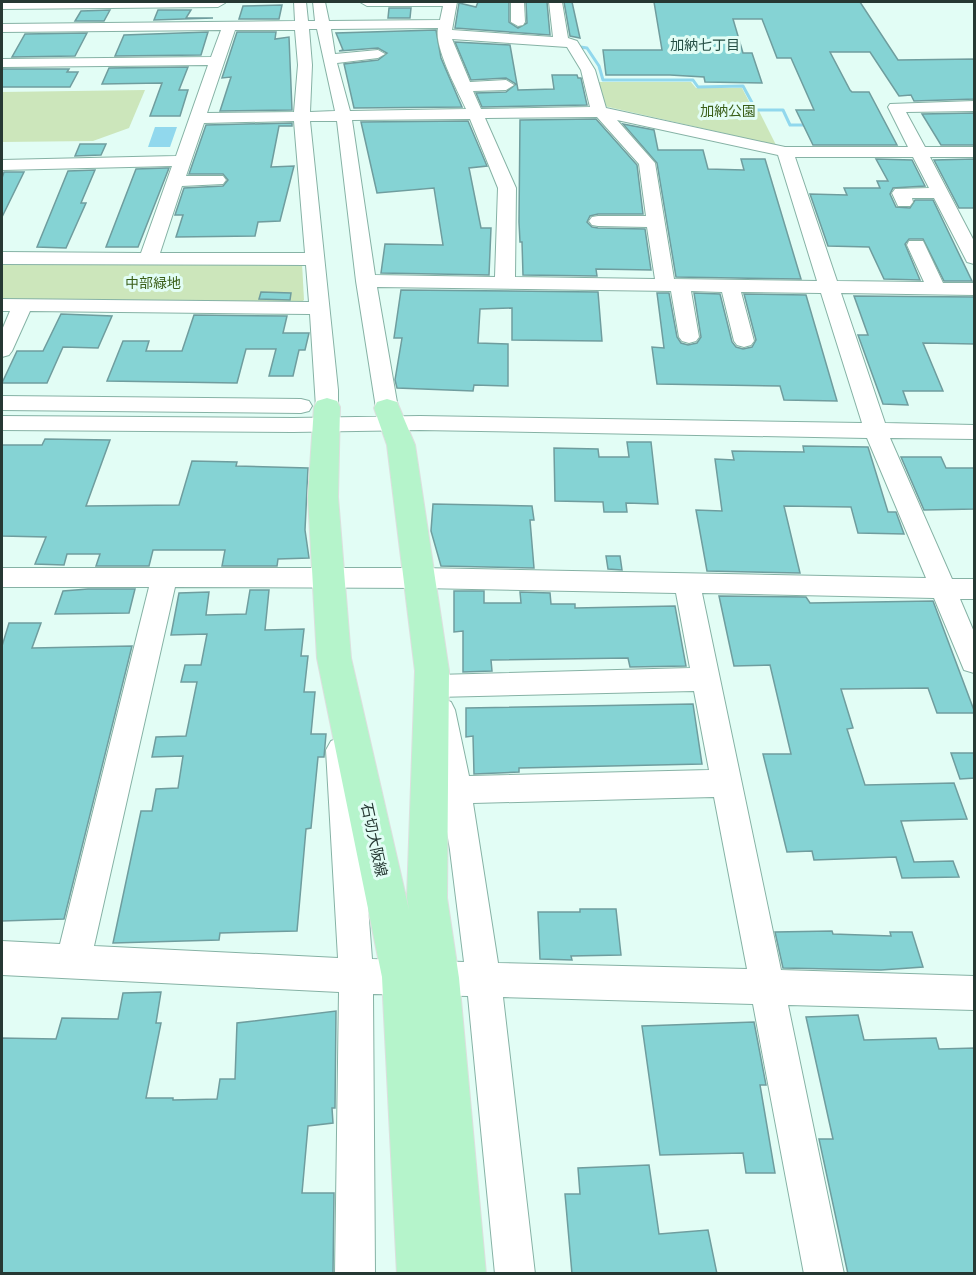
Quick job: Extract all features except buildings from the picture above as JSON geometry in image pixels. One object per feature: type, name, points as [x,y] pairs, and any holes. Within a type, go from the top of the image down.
[{"type":"main road","name":"石切大阪線","points":[[326,416],[323,497],[334,658],[421,978],[461,1274]]},
{"type":"main road","name":"石切大阪線","points":[[390,416],[401,445],[434,678],[427,898],[421,978],[423,1274]]},
{"type":"street","points":[[2,5],[219,2],[212,26]]},
{"type":"street","points":[[300,2],[305,65],[303,111],[327,390],[326,416]]},
{"type":"street","points":[[319,2],[345,117],[366,281],[390,416]]},
{"type":"street","points":[[367,2],[399,2],[447,22]]},
{"type":"street","points":[[517,2],[517,22]]},
{"type":"street","points":[[556,2],[554,24],[561,41]]},
{"type":"street","points":[[66,27],[80,3]]},
{"type":"street","points":[[447,22],[463,87],[507,188],[505,281]]},
{"type":"street","points":[[204,43],[227,34],[302,26],[447,22],[572,44],[588,70],[597,107],[647,163],[656,222],[688,337]]},
{"type":"street","points":[[8,32],[66,27],[212,26],[227,34]]},
{"type":"street","points":[[149,258],[227,34]]},
{"type":"street","points":[[331,48],[378,54]]},
{"type":"street","points":[[2,63],[217,61]]},
{"type":"street","points":[[463,87],[506,85]]},
{"type":"street","points":[[253,105],[345,117],[603,112],[785,152],[873,160],[920,152],[975,152]]},
{"type":"street","points":[[975,106],[896,107],[975,258]]},
{"type":"street","points":[[196,118],[303,111]]},
{"type":"street","points":[[785,152],[874,423],[975,662]]},
{"type":"street","points":[[2,165],[182,161]]},
{"type":"street","points":[[175,181],[219,173],[210,202]]},
{"type":"street","points":[[904,202],[901,193],[941,193]]},
{"type":"street","points":[[598,221],[656,222]]},
{"type":"street","points":[[916,246],[936,288]]},
{"type":"street","points":[[2,258],[315,260]]},
{"type":"street","points":[[366,281],[505,281],[975,289]]},
{"type":"street","points":[[730,285],[744,341]]},
{"type":"street","points":[[2,305],[319,308]]},
{"type":"street","points":[[2,351],[23,305]]},
{"type":"street","points":[[2,403],[326,416]]},
{"type":"street","points":[[2,423],[326,416],[874,423],[975,418]]},
{"type":"street","points":[[874,423],[975,432]]},
{"type":"street","points":[[2,578],[421,578],[975,589]]},
{"type":"street","points":[[73,962],[164,578]]},
{"type":"street","points":[[687,583],[824,1274]]},
{"type":"street","points":[[334,658],[356,976],[355,1274]]},
{"type":"street","points":[[515,1274],[484,978],[457,790],[434,678],[707,679]]},
{"type":"street","points":[[457,790],[727,783]]},
{"type":"street","points":[[2,958],[356,976],[975,993]]},
{"type":"green space","name":"加納公園","points":[[598,82],[691,82],[696,88],[742,88],[754,111],[759,111],[776,145],[604,106]]},
{"type":"green space","points":[[145,90],[129,128],[93,141],[2,142],[2,92]]},
{"type":"green space","name":"中部緑地","points":[[2,261],[302,263],[304,300],[299,304],[2,302]]},
{"type":"water","points":[[155,127],[177,127],[170,147],[148,147]]},
{"type":"waterway","points":[[574,46],[587,48],[599,66],[603,80],[693,80],[698,87],[743,86],[756,110],[783,110],[790,125],[809,125]]},
{"type":"district","name":"加納七丁目","points":[[705,45]]}]
